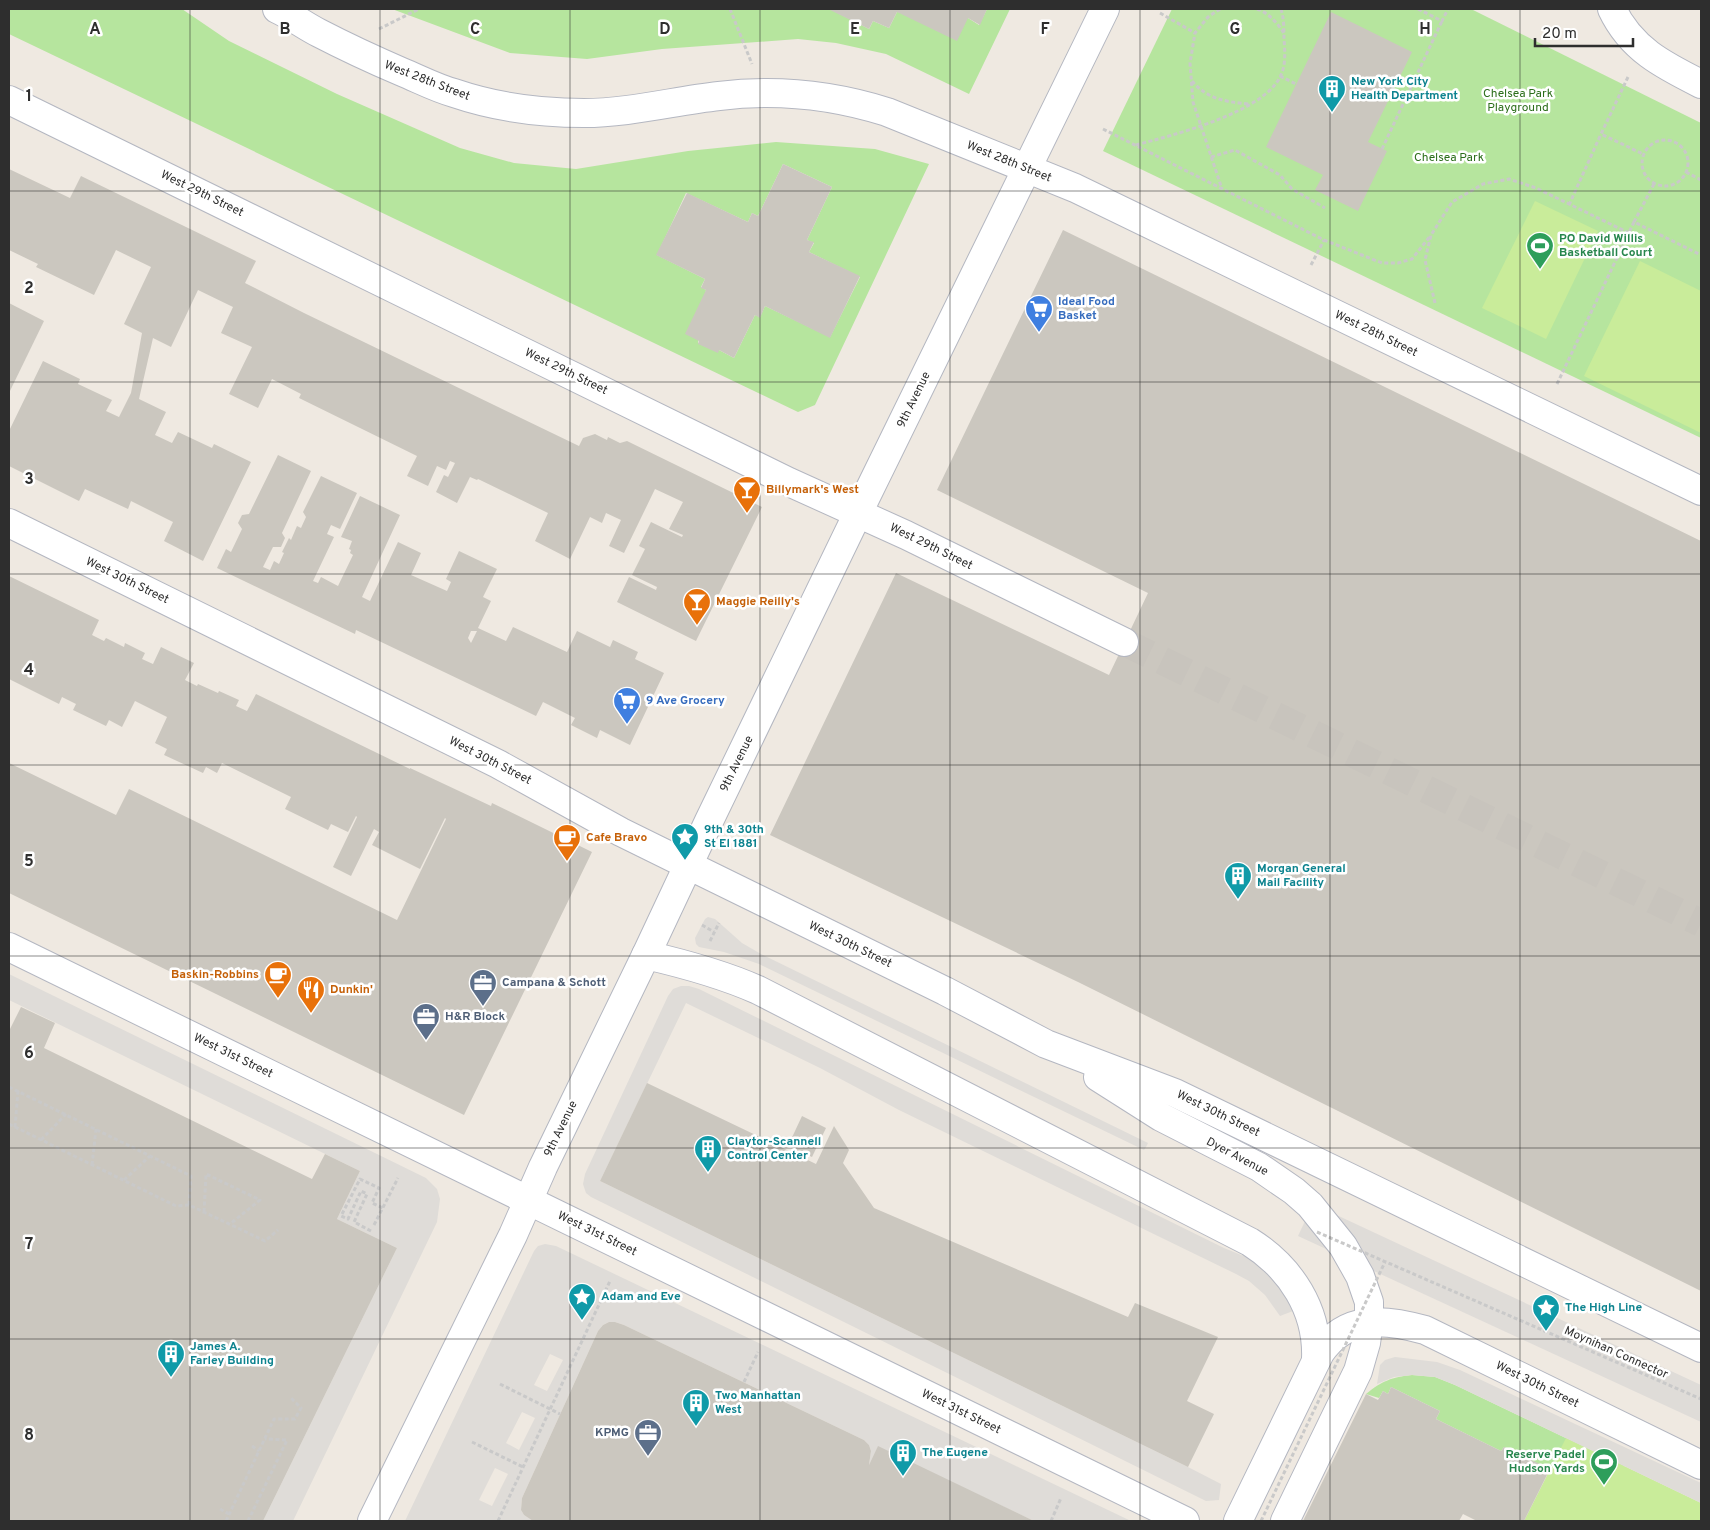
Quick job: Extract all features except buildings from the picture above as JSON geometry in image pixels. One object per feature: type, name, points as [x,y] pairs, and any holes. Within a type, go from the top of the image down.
[{"type":"street","name":"West 28th Street","points":[[277,9],[318,33],[429,84],[469,98],[510,107],[566,113],[606,112],[720,95],[763,92],[819,97],[866,106],[909,120],[1075,188],[1701,491]]},
{"type":"street","name":"9th Avenue","points":[[372,1521],[513,1235],[528,1199],[858,513],[1105,9]]},
{"type":"street","points":[[1612,9],[1619,24],[1633,41],[1650,55],[1701,84]]},
{"type":"street","name":"West 29th Street","points":[[9,100],[789,482],[906,535],[1124,642]]},
{"type":"street","name":"West 30th Street","points":[[9,523],[498,764],[620,832],[945,991],[1046,1044],[1175,1093],[1701,1348]]},
{"type":"street","name":"West 31st Street","points":[[9,946],[1185,1521]]},
{"type":"street","points":[[646,955],[697,967],[750,986],[1250,1242],[1274,1259],[1285,1270],[1302,1296],[1314,1327],[1316,1360]]},
{"type":"street","name":"Dyer Avenue","points":[[1046,1044],[1161,1117],[1259,1167],[1310,1204],[1343,1246],[1360,1276],[1368,1302],[1369,1321],[1366,1343],[1358,1371],[1285,1521]]},
{"type":"street","points":[[1238,1521],[1324,1346],[1345,1330],[1369,1321]]},
{"type":"street","name":"West 30th Street","points":[[1369,1321],[1391,1322],[1425,1330],[1701,1465]]},
{"type":"path","points":[[730,9],[763,92]]},
{"type":"path","points":[[1220,9],[1208,17],[1195,33],[1190,63],[1193,102],[1222,188]]},
{"type":"path","points":[[1256,9],[1262,10],[1276,22],[1284,34]]},
{"type":"path","points":[[1136,145],[1217,120],[1249,104],[1271,89],[1280,76],[1285,56],[1281,9]]},
{"type":"path","points":[[1418,9],[1442,21]]},
{"type":"path","points":[[1382,149],[1448,9]]},
{"type":"path","points":[[1160,13],[1195,33]]},
{"type":"path","points":[[1569,204],[1630,72]]},
{"type":"path","points":[[1280,76],[1296,84]]},
{"type":"path","points":[[1191,80],[1209,96],[1227,102],[1249,104]]},
{"type":"path","points":[[1104,129],[1324,240],[1382,263],[1398,263],[1412,259],[1431,235],[1452,202],[1483,184],[1509,179],[1536,188],[1629,233]]},
{"type":"path","points":[[1601,134],[1643,154]]},
{"type":"path","points":[[1666,139],[1674,142],[1685,151],[1688,166],[1686,172],[1682,178],[1669,186],[1654,184],[1643,172],[1641,164],[1643,154],[1651,144],[1658,140],[1666,139]]},
{"type":"path","points":[[1211,157],[1235,150],[1280,175],[1292,189],[1325,208]]},
{"type":"path","points":[[1686,172],[1701,180]]},
{"type":"path","points":[[1557,384],[1654,184]]},
{"type":"path","points":[[1634,222],[1701,256]]},
{"type":"path","points":[[1431,235],[1425,260],[1435,303]]},
{"type":"path","points":[[1311,265],[1324,240]]},
{"type":"path","points":[[706,948],[719,923]]},
{"type":"path","points":[[702,925],[714,932]]},
{"type":"path","points":[[9,1087],[192,1176],[189,1205]]},
{"type":"path","points":[[15,1127],[18,1091]]},
{"type":"path","points":[[41,1140],[66,1114]]},
{"type":"path","points":[[9,1124],[176,1206],[189,1205],[265,1241],[278,1230]]},
{"type":"path","points":[[92,1165],[96,1129]]},
{"type":"path","points":[[124,1180],[150,1156]]},
{"type":"path","points":[[204,1212],[206,1174],[260,1200],[230,1224]]},
{"type":"path","points":[[374,1225],[398,1178]]},
{"type":"path","points":[[372,1231],[354,1222],[367,1194],[361,1191],[348,1219],[341,1216],[360,1179],[379,1188],[372,1203],[383,1208]]},
{"type":"path","name":"Moynihan Connector","points":[[1317,1232],[1701,1400]]},
{"type":"path","points":[[1261,1521],[1385,1262]]},
{"type":"path","points":[[498,1521],[610,1281]]},
{"type":"path","points":[[744,1382],[758,1352]]},
{"type":"path","points":[[500,1384],[560,1414]]},
{"type":"path","points":[[226,1521],[274,1419],[296,1419],[302,1408],[290,1398]]},
{"type":"path","points":[[248,1521],[287,1440],[265,1440]]},
{"type":"path","points":[[472,1442],[523,1467]]},
{"type":"path","points":[[252,1446],[259,1451]]},
{"type":"path","points":[[1051,1521],[1061,1498]]},
{"type":"path","points":[[220,1509],[229,1514]]},
{"type":"green space","points":[[9,9],[182,9],[229,41],[337,94],[460,148],[514,163],[576,169],[688,151],[776,142],[875,149],[929,164],[815,405],[798,412],[9,34]],"holes":[[[783,164],[832,187],[807,240],[814,243],[809,252],[860,277],[830,337],[765,306],[760,317],[755,315],[734,358],[719,350],[698,343],[706,290],[701,287],[705,279],[657,255],[686,193],[748,222],[752,213],[758,216]]]},
{"type":"green space","points":[[392,9],[830,9],[869,29],[873,21],[889,28],[897,12],[968,18],[979,25],[987,9],[1010,9],[969,94],[886,54],[836,43],[798,39],[662,49],[587,59],[510,53]]},
{"type":"green space","name":"Chelsea Park","points":[[1172,9],[1471,9],[1701,123],[1701,438],[1103,151]]},
{"type":"green space","name":"PO David Willis Basketball Court","points":[[1535,201],[1598,231],[1546,339],[1482,308]]},
{"type":"green space","points":[[1640,261],[1701,291],[1701,433],[1584,376]]},
{"type":"green space","points":[[1412,1375],[1435,1377],[1455,1385],[1624,1466],[1608,1498],[1504,1447],[1501,1451],[1436,1419],[1440,1411],[1391,1387],[1388,1394],[1383,1391],[1379,1398],[1366,1394],[1388,1380]]},
{"type":"green space","name":"Reserve Padel Hudson Yards","points":[[1566,1438],[1701,1503],[1701,1521],[1524,1521]]},
{"type":"shaded area","points":[[708,917],[715,919],[742,943],[761,954],[1148,1143],[1146,1147],[1144,1150],[759,964],[724,952],[699,947],[696,944],[695,938]]},
{"type":"shaded area","points":[[9,974],[426,1178],[437,1189],[440,1199],[437,1222],[293,1521],[263,1521],[397,1248],[337,1219],[360,1171],[9,1000]]},
{"type":"shaded area","points":[[681,986],[699,989],[1224,1248],[1251,1259],[1274,1278],[1290,1301],[1293,1311],[1280,1316],[1265,1295],[1249,1281],[1236,1274],[899,1110],[820,1068],[686,1003],[600,1181],[1221,1484],[1219,1500],[1206,1501],[586,1193],[583,1184],[585,1174],[668,996],[673,989]]},
{"type":"shaded area","name":"The High Line","points":[[1313,1204],[1701,1385],[1701,1422],[1298,1236]]},
{"type":"shaded area","points":[[545,1244],[556,1246],[1131,1521],[1034,1521],[878,1447],[869,1465],[871,1451],[869,1445],[864,1440],[624,1325],[609,1322],[598,1331],[522,1498],[521,1510],[524,1515],[533,1521],[405,1521],[538,1246]],"holes":[[[550,1354],[563,1360],[547,1391],[534,1385]],[[522,1412],[535,1418],[519,1450],[506,1443]],[[495,1468],[508,1474],[492,1506],[479,1500]]]},
{"type":"shaded area","points":[[1395,1357],[1437,1362],[1460,1370],[1701,1483],[1701,1503],[1435,1377],[1412,1375],[1394,1377],[1377,1384],[1380,1365],[1385,1360]]},
{"type":"tunnel","points":[[1124,642],[1701,923]]},
{"type":"place","name":"New York City Health Department","points":[[1332,113]]},
{"type":"place","name":"PO David Willis Basketball Court","points":[[1540,270]]},
{"type":"place","name":"Ideal Food Basket","points":[[1039,333]]},
{"type":"place","name":"Billymark's West","points":[[747,514]]},
{"type":"place","name":"Maggie Reilly's","points":[[697,626]]},
{"type":"place","name":"9 Ave Grocery","points":[[627,725]]},
{"type":"place","name":"9th & 30th St El 1881","points":[[685,861]]},
{"type":"place","name":"Cafe Bravo","points":[[567,862]]},
{"type":"place","name":"Morgan General Mail Facility","points":[[1238,900]]},
{"type":"place","name":"Baskin-Robbins","points":[[278,999]]},
{"type":"place","name":"Campana & Schott","points":[[483,1007]]},
{"type":"place","name":"Dunkin'","points":[[311,1014]]},
{"type":"place","name":"H&R Block","points":[[426,1041]]},
{"type":"place","name":"Claytor-Scannell Control Center","points":[[708,1173]]},
{"type":"place","name":"Adam and Eve","points":[[582,1321]]},
{"type":"place","name":"The High Line","points":[[1546,1332]]},
{"type":"place","name":"James A. Farley Building","points":[[171,1378]]},
{"type":"place","name":"Two Manhattan West","points":[[696,1427]]},
{"type":"place","name":"KPMG","points":[[648,1457]]},
{"type":"place","name":"The Eugene","points":[[903,1477]]},
{"type":"place","name":"Reserve Padel Hudson Yards","points":[[1604,1486]]},
{"type":"park label","name":"Chelsea Park Playground","points":[[1518,101]]}]
